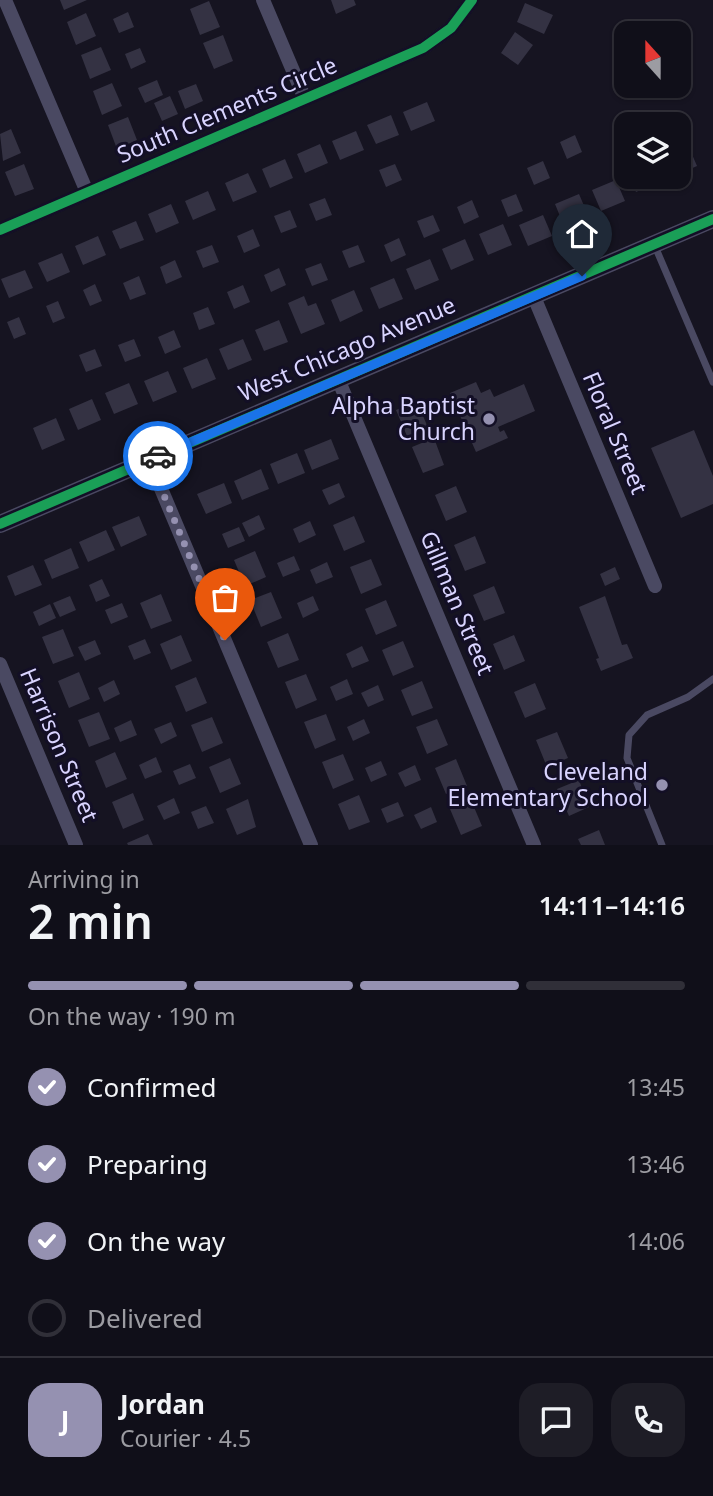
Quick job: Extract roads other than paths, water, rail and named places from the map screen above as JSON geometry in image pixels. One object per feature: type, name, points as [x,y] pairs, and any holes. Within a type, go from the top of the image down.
[{"type":"street","points":[[5,0],[87,192]]},
{"type":"street","points":[[263,0],[305,99]]},
{"type":"street","name":"South Clements Circle","points":[[0,230],[423,48],[451,28],[472,0]]},
{"type":"street","name":"West Chicago Avenue","points":[[0,524],[713,219]]},
{"type":"street","name":"Floral Street","points":[[534,297],[655,586]]},
{"type":"street","name":"Gillman Street","points":[[338,379],[534,845]]},
{"type":"street","points":[[149,460],[311,845]]},
{"type":"street","name":"Harrison Street","points":[[0,664],[76,845]]},
{"type":"lane","points":[[654,244],[713,382]]},
{"type":"lane","points":[[662,845],[627,758],[629,735],[647,715],[688,697],[713,679]]},
{"type":"place","name":"Alpha Baptist Church","points":[[489,419]]},
{"type":"place","name":"Cleveland Elementary School","points":[[662,785]]}]
